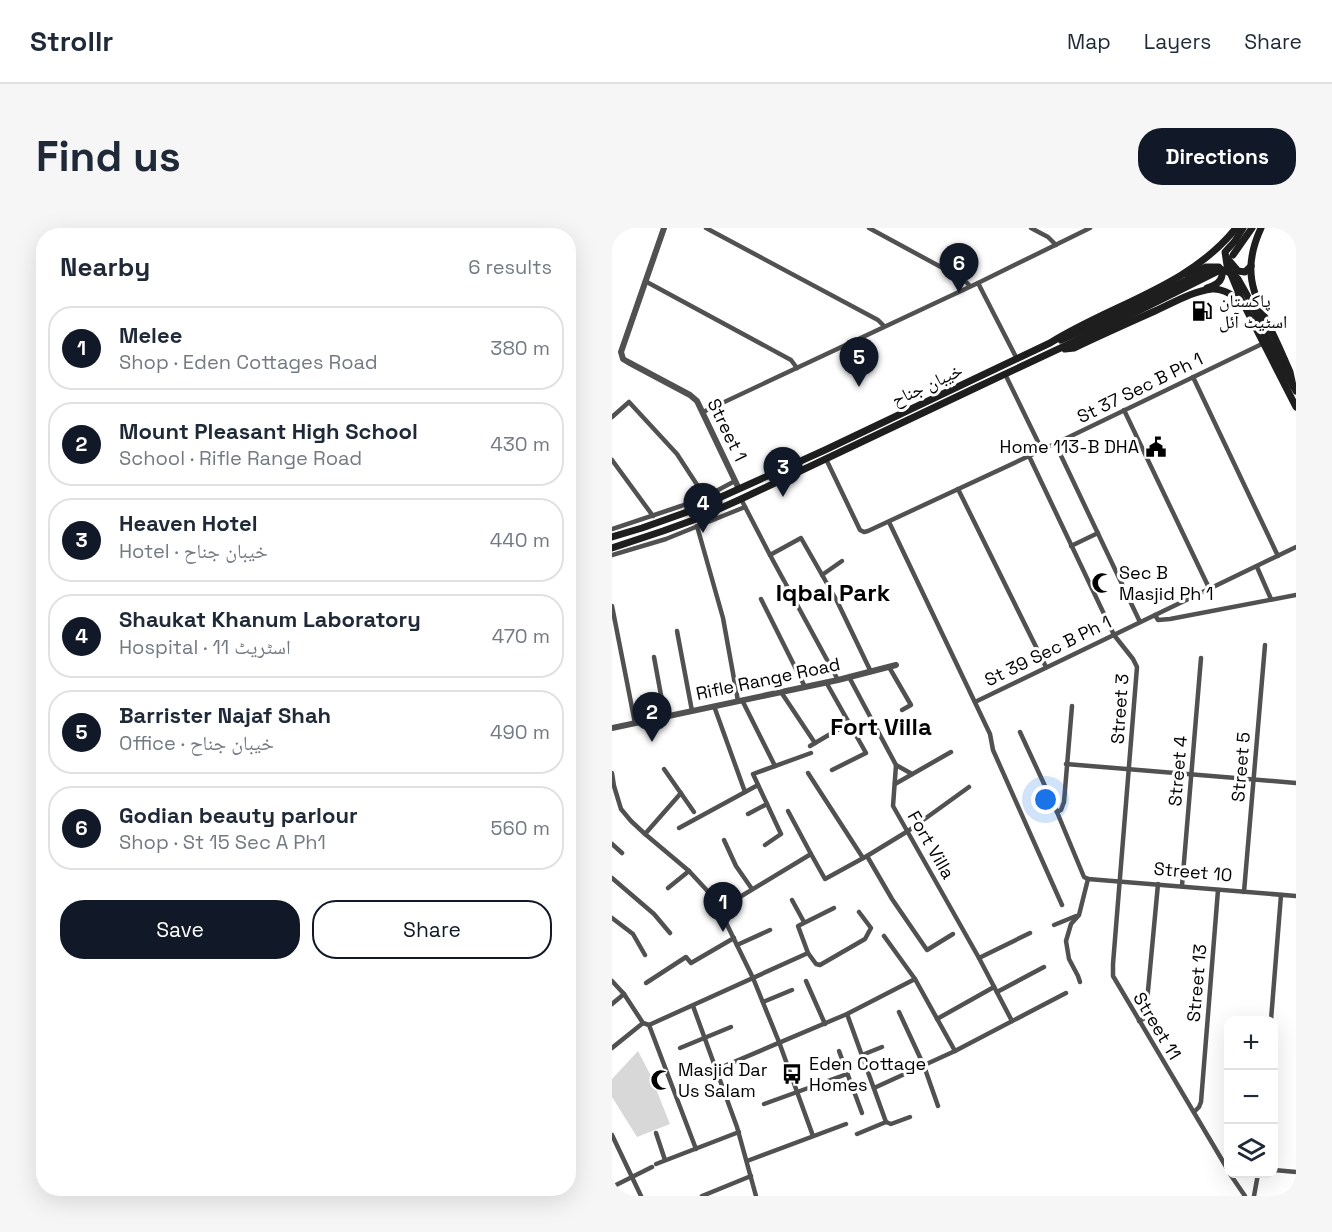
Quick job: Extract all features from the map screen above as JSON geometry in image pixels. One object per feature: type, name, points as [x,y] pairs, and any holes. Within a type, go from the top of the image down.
[{"type":"main road","name":"خیبان جناح","points":[[612,537],[690,511],[1050,343],[1073,329],[1179,277],[1214,252],[1236,228]]},
{"type":"main road","points":[[1243,228],[1226,250],[1236,270],[1246,271],[1251,266]]},
{"type":"main road","points":[[1252,228],[1229,256],[1227,265],[1242,301],[1296,407]]},
{"type":"main road","points":[[1261,228],[1254,246],[1251,266],[1255,295],[1290,372],[1295,389]]},
{"type":"main road","points":[[1053,351],[1074,348],[1200,292],[1219,282],[1222,275],[1220,268],[1209,266],[1179,277]]},
{"type":"main road","points":[[1050,343],[1112,318],[1208,269],[1218,268],[1233,274],[1238,279],[1280,364],[1295,389]]},
{"type":"main road","name":"خیبان جناح","points":[[612,548],[743,503],[826,459],[1116,322],[1218,271]]},
{"type":"main road","points":[[1200,292],[1220,290],[1242,301]]},
{"type":"street","points":[[664,228],[645,281],[791,360],[797,368]]},
{"type":"street","points":[[706,228],[878,320],[884,326]]},
{"type":"street","points":[[869,228],[963,279],[970,286]]},
{"type":"street","points":[[1031,228],[1048,237],[1056,245]]},
{"type":"street","points":[[703,412],[1090,228]]},
{"type":"street","name":"Street 1","points":[[645,281],[621,352],[624,359],[694,398],[703,412],[739,489]]},
{"type":"street","points":[[978,282],[1017,359]]},
{"type":"street","name":"St 37 Sec B Ph 1","points":[[826,459],[860,530],[864,532],[1042,450],[1264,343]]},
{"type":"street","points":[[1005,374],[1042,450]]},
{"type":"street","points":[[1193,377],[1278,556]]},
{"type":"street","points":[[612,417],[629,402],[677,454],[705,497]]},
{"type":"street","points":[[1124,410],[1210,590]]},
{"type":"street","points":[[1055,443],[1140,622]]},
{"type":"street","name":"Street 3","points":[[1029,456],[1114,635],[1133,658],[1137,670],[1120,881]]},
{"type":"street","points":[[612,460],[653,516]]},
{"type":"street","points":[[612,528],[705,497],[735,481]]},
{"type":"street","points":[[958,489],[1046,667]]},
{"type":"street","points":[[612,555],[666,539],[743,503],[838,680]]},
{"type":"street","points":[[889,522],[990,734],[993,750],[1062,905]]},
{"type":"street","points":[[698,526],[723,618],[740,701],[775,766]]},
{"type":"street","points":[[1071,546],[1098,533]]},
{"type":"street","points":[[770,555],[801,538],[837,601],[871,672]]},
{"type":"street","name":"St 39 Sec B Ph 1","points":[[975,702],[1296,548]]},
{"type":"street","points":[[822,575],[842,561]]},
{"type":"street","points":[[1257,567],[1271,599]]},
{"type":"street","points":[[1155,615],[1158,620],[1170,620],[1296,595]]},
{"type":"street","points":[[761,599],[806,687]]},
{"type":"street","points":[[612,606],[635,723]]},
{"type":"street","points":[[677,631],[692,711]]},
{"type":"street","name":"Street 5","points":[[1244,892],[1265,645]]},
{"type":"street","points":[[654,657],[665,717]]},
{"type":"street","name":"Street 4","points":[[1182,886],[1201,658]]},
{"type":"street","points":[[892,666],[911,705],[902,710]]},
{"type":"street","name":"Rifle Range Road","points":[[612,728],[838,680],[892,666]]},
{"type":"street","points":[[849,677],[896,765],[912,774]]},
{"type":"street","points":[[826,682],[866,753],[832,770]]},
{"type":"street","points":[[781,692],[812,744],[849,723]]},
{"type":"street","points":[[714,706],[745,792]]},
{"type":"street","points":[[1057,812],[1061,810],[1064,801],[1071,706]]},
{"type":"street","points":[[1020,732],[1084,877],[1088,879],[1079,915],[1071,924],[1066,941],[1069,959],[1080,982]]},
{"type":"street","points":[[895,784],[951,752]]},
{"type":"street","points":[[765,845],[781,834],[753,774],[811,753]]},
{"type":"street","points":[[1066,764],[1296,783]]},
{"type":"street","name":"Fort Villa","points":[[896,765],[893,806],[980,958],[1012,1021]]},
{"type":"street","points":[[664,769],[694,812]]},
{"type":"street","points":[[612,772],[613,786],[621,809],[645,834],[689,870],[714,898],[763,1002],[813,1136]]},
{"type":"street","points":[[808,773],[927,950],[953,934]]},
{"type":"street","points":[[679,828],[758,785]]},
{"type":"street","points":[[788,811],[825,879],[908,831],[969,788]]},
{"type":"street","points":[[645,834],[681,793]]},
{"type":"street","points":[[748,814],[767,804]]},
{"type":"street","points":[[724,840],[736,866],[752,889]]},
{"type":"street","points":[[612,844],[622,853]]},
{"type":"street","points":[[720,909],[811,854]]},
{"type":"street","points":[[668,888],[689,870]]},
{"type":"street","points":[[612,878],[654,914],[670,933]]},
{"type":"street","name":"Street 10","points":[[1088,879],[1296,896]]},
{"type":"street","name":"Street 11","points":[[1120,881],[1112,972],[1114,980],[1224,1163]]},
{"type":"street","points":[[1139,1021],[1143,1019],[1146,1012],[1158,884]]},
{"type":"street","name":"Street 13","points":[[1194,1112],[1201,1102],[1218,890]]},
{"type":"street","points":[[1271,1016],[1281,896]]},
{"type":"street","points":[[792,900],[804,922]]},
{"type":"street","points":[[834,908],[798,926],[808,952],[816,964],[820,965],[865,939],[871,928],[859,912]]},
{"type":"street","points":[[1054,925],[1079,915]]},
{"type":"street","points":[[612,918],[633,934],[645,955]]},
{"type":"street","points":[[737,945],[770,930]]},
{"type":"street","points":[[980,958],[1030,933]]},
{"type":"street","points":[[884,936],[915,978],[955,1051]]},
{"type":"street","points":[[645,983],[686,957],[691,963],[734,938]]},
{"type":"street","points":[[612,1048],[646,1024],[693,1006],[808,952]]},
{"type":"street","points":[[997,992],[1044,968]]},
{"type":"street","points":[[716,1070],[847,1014],[915,978]]},
{"type":"street","points":[[612,981],[624,993],[646,1024],[696,1149]]},
{"type":"street","points":[[806,981],[825,1024]]},
{"type":"street","points":[[937,1019],[994,987]]},
{"type":"street","points":[[763,1002],[792,990]]},
{"type":"street","points":[[612,1004],[624,993]]},
{"type":"street","points":[[874,1088],[955,1051],[1066,993]]},
{"type":"street","points":[[693,1006],[738,1129],[756,1196]]},
{"type":"street","points":[[899,1012],[924,1066],[938,1106]]},
{"type":"street","points":[[847,1014],[886,1122]]},
{"type":"street","points":[[680,1048],[731,1027]]},
{"type":"street","points":[[862,1055],[882,1047]]},
{"type":"street","points":[[839,1050],[862,1113]]},
{"type":"street","points":[[764,1104],[847,1074]]},
{"type":"street","points":[[857,1134],[886,1122],[891,1124],[910,1117]]},
{"type":"street","points":[[747,1161],[846,1124]]},
{"type":"street","points":[[612,1187],[654,1165],[696,1149],[738,1129]]},
{"type":"street","points":[[656,1133],[666,1160]]},
{"type":"street","points":[[613,1139],[641,1196]]},
{"type":"street","points":[[1278,1170],[1296,1172]]},
{"type":"street","points":[[702,1196],[751,1176]]},
{"type":"street","name":"Street 11","points":[[1233,1178],[1245,1196]]},
{"type":"street","points":[[1254,1196],[1257,1178]]},
{"type":"shaded area","points":[[638,1051],[670,1124],[637,1137],[612,1097],[612,1079]]},
{"type":"place","name":"Godian beauty parlour","points":[[959,293]]},
{"type":"place","name":"پاکستان اسٹیٹ آئل","points":[[1202,311]]},
{"type":"place","name":"Barrister Najaf Shah","points":[[859,387]]},
{"type":"place","name":"Home 113-B DHA","points":[[1156,447]]},
{"type":"place","name":"Heaven Hotel","points":[[783,497]]},
{"type":"place","name":"Shaukat Khanum Laboratory","points":[[703,533]]},
{"type":"place","name":"Sec B Masjid Ph 1","points":[[1102,583]]},
{"type":"place","name":"Mount Pleasant High School","points":[[652,742]]},
{"type":"place","name":"Melee","points":[[723,932]]},
{"type":"place","name":"Eden Cottage Homes","points":[[792,1074]]},
{"type":"place","name":"Masjid Dar Us Salam","points":[[661,1080]]},
{"type":"district","name":"Iqbal Park","points":[[833,593]]},
{"type":"district","name":"Fort Villa","points":[[881,727]]}]
